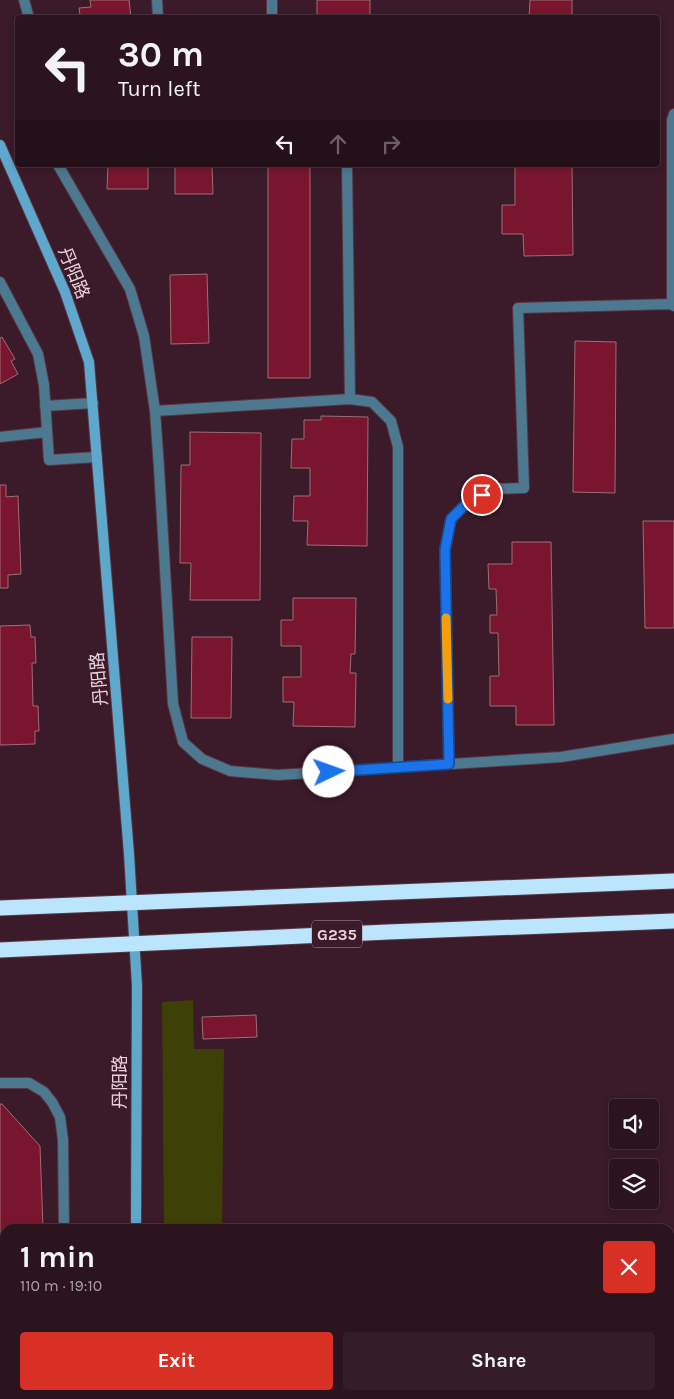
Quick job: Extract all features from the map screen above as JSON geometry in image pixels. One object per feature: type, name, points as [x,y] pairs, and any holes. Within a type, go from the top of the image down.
[{"type":"highway","name":"G235","points":[[0,908],[674,881]]},
{"type":"highway","name":"G235","points":[[0,950],[674,921]]},
{"type":"street","name":"丹阳路","points":[[0,145],[65,292],[89,362],[98,457],[137,986],[136,1224]]},
{"type":"lane","points":[[24,0],[28,15]]},
{"type":"lane","points":[[157,0],[158,15]]},
{"type":"lane","points":[[272,0],[272,15]]},
{"type":"lane","points":[[449,764],[445,550],[451,519],[470,500],[493,489],[524,488],[518,308],[673,305],[672,120],[674,114]]},
{"type":"lane","points":[[59,167],[130,289],[144,336],[154,411],[160,478],[173,704],[183,742],[202,759],[230,771],[278,775],[561,757],[674,739]]},
{"type":"lane","points":[[347,167],[350,399]]},
{"type":"lane","points":[[0,282],[38,354],[44,385],[49,460],[98,457]]},
{"type":"lane","points":[[154,411],[350,399],[372,402],[391,421],[398,447],[398,767]]},
{"type":"lane","points":[[46,406],[93,404]]},
{"type":"lane","points":[[0,437],[47,432]]},
{"type":"lane","points":[[0,1083],[29,1083],[44,1092],[52,1102],[60,1118],[63,1140],[64,1224]]},
{"type":"shaded area","points":[[193,1000],[194,1049],[224,1049],[222,1224],[164,1224],[162,1002]]},
{"type":"building","points":[[90,0],[129,0],[131,15],[80,15],[79,8],[91,7]]},
{"type":"building","points":[[317,0],[370,0],[370,15],[317,15]]},
{"type":"building","points":[[530,0],[572,0],[572,15],[529,15]]},
{"type":"building","points":[[108,167],[148,167],[148,189],[107,189]]},
{"type":"building","points":[[175,167],[212,167],[213,194],[175,194]]},
{"type":"building","points":[[268,167],[310,167],[310,378],[268,378]]},
{"type":"building","points":[[515,167],[572,167],[573,255],[524,256],[523,234],[502,234],[502,205],[515,205]]},
{"type":"building","points":[[207,274],[209,343],[171,344],[170,275]]},
{"type":"building","points":[[2,337],[15,359],[11,361],[18,374],[0,384],[0,338]]},
{"type":"building","points":[[575,341],[616,342],[615,493],[573,492]]},
{"type":"building","points":[[321,416],[368,417],[367,546],[307,545],[308,521],[293,521],[294,496],[310,496],[310,468],[291,468],[292,439],[304,439],[304,420],[321,420]]},
{"type":"building","points":[[190,432],[261,433],[260,600],[190,600],[191,563],[180,563],[181,465],[190,465]]},
{"type":"building","points":[[0,485],[6,485],[6,497],[18,496],[21,574],[8,575],[8,588],[0,588]]},
{"type":"building","points":[[643,521],[674,521],[674,628],[645,628]]},
{"type":"building","points":[[512,542],[551,542],[554,725],[516,725],[516,706],[490,706],[490,676],[499,676],[498,633],[490,633],[490,615],[497,615],[496,589],[489,589],[488,564],[512,564]]},
{"type":"building","points":[[293,598],[356,598],[355,654],[351,654],[350,673],[356,673],[355,727],[293,726],[294,702],[283,702],[283,677],[301,677],[301,646],[281,646],[281,620],[293,620]]},
{"type":"building","points":[[30,625],[31,637],[35,637],[36,663],[32,663],[33,706],[38,706],[39,731],[35,731],[35,744],[0,745],[0,626]]},
{"type":"building","points":[[192,637],[232,637],[231,718],[191,718]]},
{"type":"building","points":[[256,1015],[257,1037],[203,1039],[202,1017]]},
{"type":"building","points":[[0,1104],[2,1104],[40,1146],[43,1224],[0,1224]]},
{"type":"slow traffic","points":[[446,618],[448,699]]},
{"type":"route","points":[[329,772],[449,764],[445,550],[451,519],[470,500],[482,495]]}]
